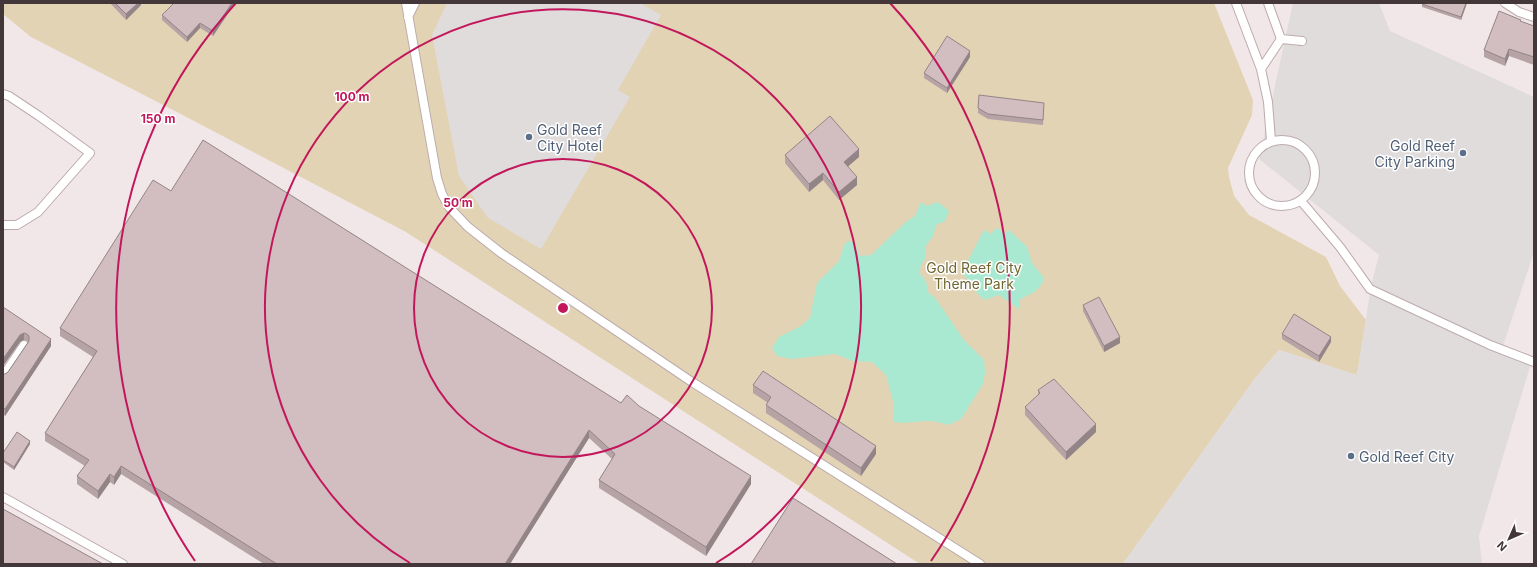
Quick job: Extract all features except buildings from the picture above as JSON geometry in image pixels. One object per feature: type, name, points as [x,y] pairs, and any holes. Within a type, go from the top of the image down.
[{"type":"lane","points":[[406,3],[437,178],[442,194],[450,207],[468,227],[501,253],[692,382],[980,564]]},
{"type":"lane","points":[[408,17],[415,3]]},
{"type":"lane","points":[[1236,3],[1261,69],[1268,102],[1271,141]]},
{"type":"lane","points":[[1268,3],[1281,39]]},
{"type":"lane","points":[[1505,3],[1519,12],[1534,17]]},
{"type":"lane","points":[[1261,69],[1281,39]]},
{"type":"lane","points":[[1281,39],[1302,41]]},
{"type":"lane","points":[[3,94],[9,96],[39,116],[90,153],[38,212],[17,225],[3,225]]},
{"type":"lane","points":[[1271,141],[1292,141],[1301,145],[1309,153],[1314,162],[1316,173],[1310,192],[1301,201],[1292,205],[1281,206],[1270,204],[1260,197],[1253,188],[1249,178],[1250,166],[1254,156],[1261,147],[1271,141]]},
{"type":"lane","points":[[1301,201],[1340,247],[1370,289],[1490,345],[1534,362]]},
{"type":"lane","points":[[3,376],[24,345]]},
{"type":"lane","points":[[3,498],[123,564]]},
{"type":"green space","name":"Gold Reef City Theme Park","points":[[3,3],[1214,3],[1253,100],[1252,115],[1228,168],[1234,196],[1249,215],[1326,257],[1340,286],[1366,320],[1357,375],[1279,350],[1256,377],[1123,564],[920,564],[406,232],[31,37],[3,14]]},
{"type":"shaded area","name":"Gold Reef City Hotel","points":[[447,3],[640,3],[661,15],[618,90],[630,97],[541,249],[488,218],[459,176],[432,35]]},
{"type":"shaded area","points":[[1293,3],[1379,3],[1390,31],[1534,97],[1534,252],[1503,346],[1532,360],[1479,536],[1482,564],[1123,564],[1256,377],[1279,350],[1357,375],[1371,286],[1379,255],[1259,159]]},
{"type":"shaded area","points":[[921,202],[927,206],[938,202],[949,211],[945,221],[936,225],[933,236],[925,247],[926,258],[921,265],[919,273],[926,281],[928,292],[936,299],[964,340],[984,360],[985,373],[983,384],[961,419],[948,425],[933,421],[894,422],[893,401],[886,375],[872,362],[853,361],[835,354],[792,359],[777,356],[772,348],[779,337],[801,326],[810,318],[817,283],[839,261],[844,245],[848,241],[855,243],[860,256],[871,255],[907,221],[915,216]]},
{"type":"shaded area","points":[[996,228],[1006,233],[1009,230],[1027,247],[1032,263],[1044,278],[1038,289],[1019,300],[1019,309],[999,295],[984,300],[962,272],[984,230],[991,234]]},
{"type":"place","name":"Gold Reef City Hotel","points":[[529,137]]},
{"type":"place","name":"Gold Reef City Parking","points":[[1463,153]]},
{"type":"place","name":"Gold Reef City","points":[[1351,456]]}]
